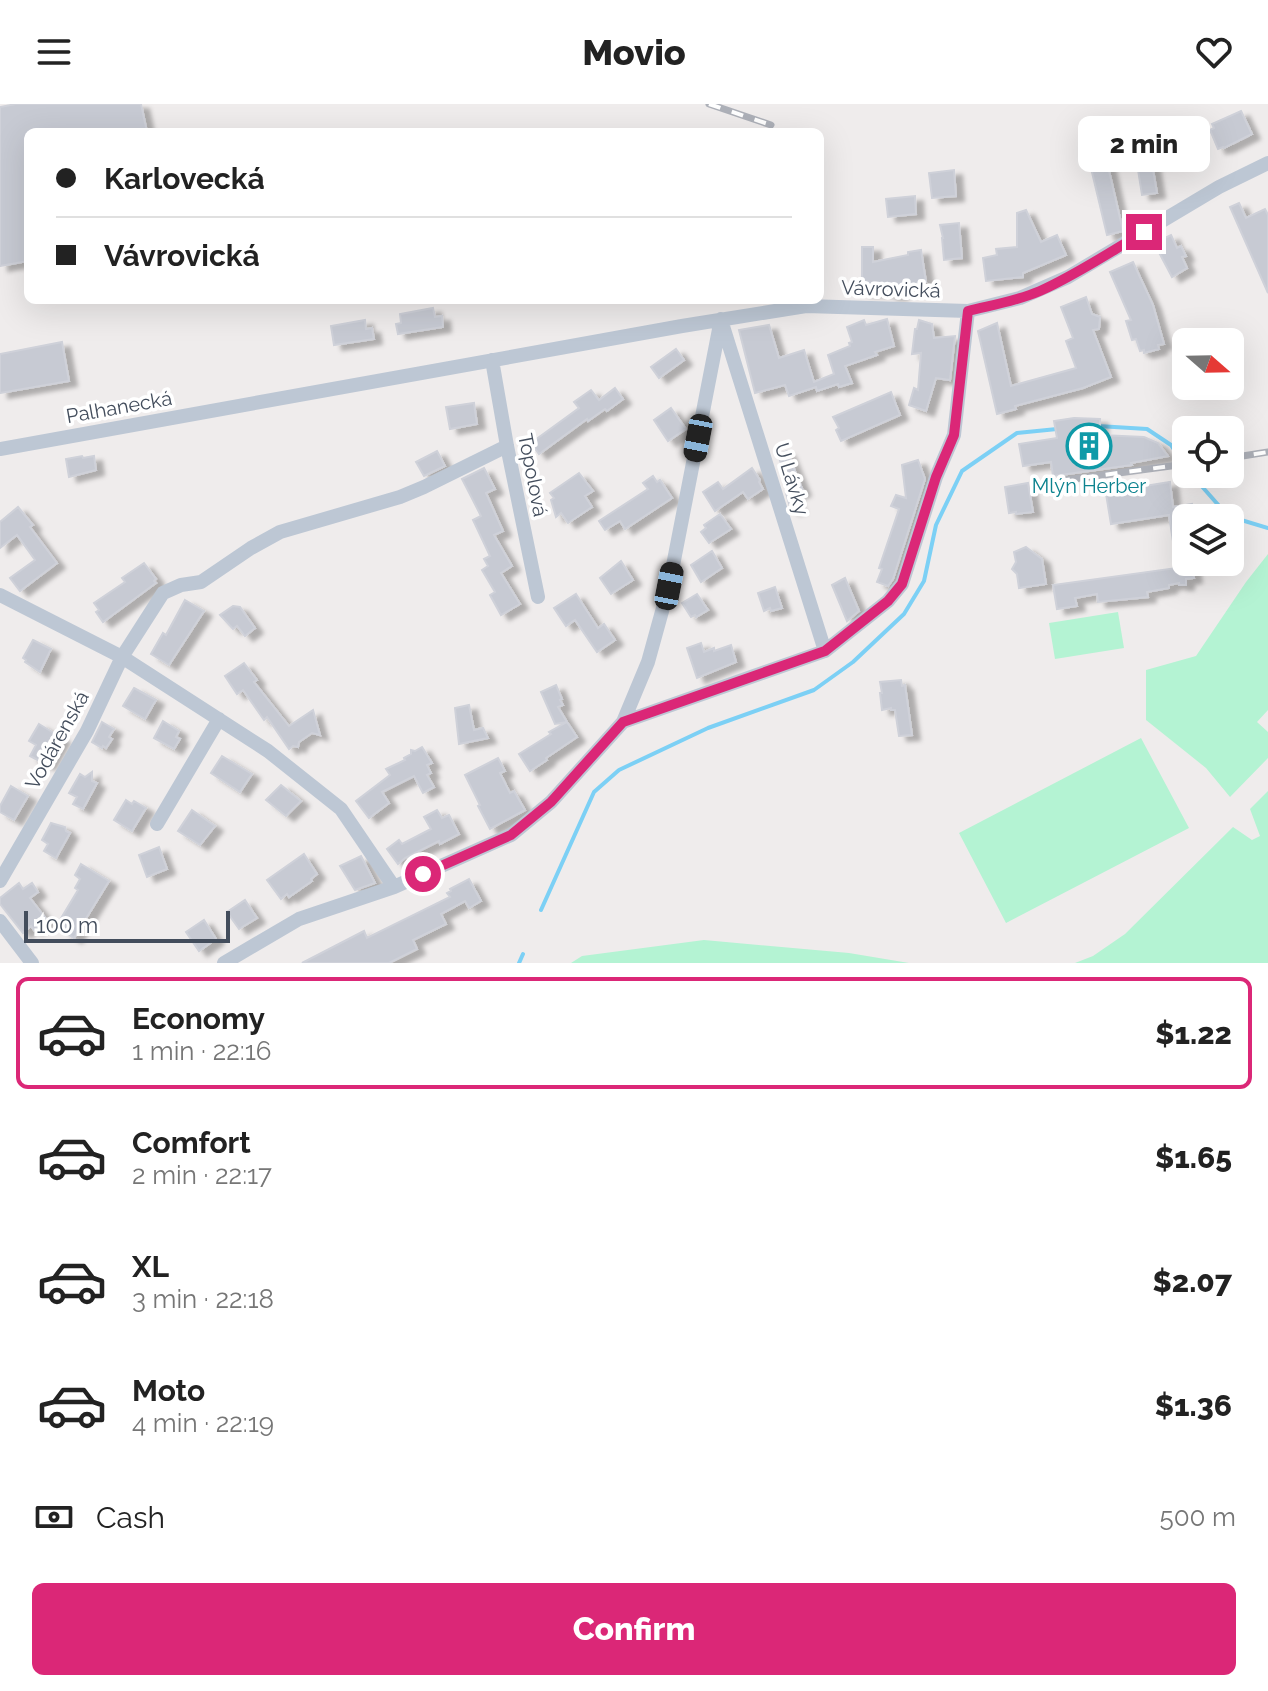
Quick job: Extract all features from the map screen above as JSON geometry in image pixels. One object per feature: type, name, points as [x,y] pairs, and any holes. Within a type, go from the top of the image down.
[{"type":"street","name":"Vávrovická","points":[[246,404],[806,306],[968,311],[1020,298],[1059,282],[1219,187],[1268,163]]},
{"type":"street","points":[[623,722],[825,651],[873,614],[902,584],[936,477],[954,435],[968,311]]},
{"type":"street","points":[[224,963],[299,919],[394,887],[511,835],[551,802],[623,722],[648,662],[669,586],[721,319]]},
{"type":"street","name":"U Lávky","points":[[721,319],[825,651]]},
{"type":"street","name":"Topolová","points":[[492,360],[538,597]]},
{"type":"street","name":"Palhanecká","points":[[0,449],[246,404]]},
{"type":"street","name":"Vodárenská","points":[[0,881],[87,731],[122,657],[163,593],[181,585],[201,582],[280,532],[400,497],[507,446]]},
{"type":"street","points":[[0,595],[122,657],[268,751],[341,809],[394,887]]},
{"type":"street","points":[[157,824],[219,719]]},
{"type":"street","points":[[0,921],[32,963]]},
{"type":"green space","points":[[1268,554],[1268,710],[1257,722],[1268,732],[1268,758],[1230,797],[1206,768],[1146,720],[1146,670],[1196,656]]},
{"type":"green space","points":[[1118,612],[1124,648],[1055,659],[1049,623]]},
{"type":"green space","points":[[1141,738],[1189,828],[1006,923],[959,833]]},
{"type":"green space","points":[[1268,791],[1268,963],[1075,963],[1093,956],[1125,934],[1233,827],[1252,840],[1260,836],[1250,809]]},
{"type":"green space","points":[[704,940],[849,953],[909,963],[571,963],[582,956]]},
{"type":"building","points":[[16,104],[141,104],[146,128],[24,128],[24,262],[0,266],[0,107]]},
{"type":"building","points":[[1241,111],[1252,134],[1218,149],[1210,130],[1214,128],[1212,124]]},
{"type":"building","points":[[1147,135],[1157,193],[1142,195],[1136,157],[1107,162],[1123,231],[1107,235],[1090,164],[1100,162],[1096,142]]},
{"type":"building","points":[[954,170],[956,196],[932,198],[929,173]]},
{"type":"building","points":[[915,196],[916,214],[888,217],[886,199]]},
{"type":"building","points":[[1239,203],[1246,218],[1265,209],[1268,215],[1268,293],[1230,207]]},
{"type":"building","points":[[1026,210],[1041,242],[1057,235],[1066,255],[1023,273],[1023,277],[986,281],[983,258],[997,255],[996,249],[1017,247],[1017,213]]},
{"type":"building","points":[[959,223],[962,258],[944,260],[940,225]]},
{"type":"building","points":[[1171,235],[1177,248],[1181,246],[1186,256],[1182,257],[1187,268],[1172,277],[1154,243]]},
{"type":"building","points":[[862,247],[873,247],[873,262],[921,250],[926,282],[898,286],[900,295],[862,292]]},
{"type":"building","points":[[1133,262],[1153,305],[1164,344],[1158,345],[1159,349],[1144,353],[1144,350],[1140,351],[1136,339],[1132,340],[1126,321],[1131,320],[1110,272]]},
{"type":"building","points":[[1086,297],[1092,314],[1100,317],[1099,329],[1093,330],[1111,377],[997,414],[978,331],[997,323],[1011,386],[1076,368],[1066,341],[1073,338],[1061,307]]},
{"type":"building","points":[[433,308],[435,317],[442,316],[443,327],[398,334],[396,324],[401,323],[400,314]]},
{"type":"building","points":[[887,319],[894,346],[845,366],[852,383],[817,391],[816,387],[789,396],[785,385],[755,393],[739,330],[769,325],[779,358],[804,350],[814,382],[834,374],[828,355],[850,346],[852,342],[847,327],[864,320],[866,325]]},
{"type":"building","points":[[365,320],[366,329],[372,328],[374,339],[334,345],[331,326]]},
{"type":"building","points":[[919,320],[932,324],[934,338],[955,336],[950,380],[936,378],[926,411],[909,405],[914,388],[918,390],[921,353],[912,354]]},
{"type":"building","points":[[62,342],[69,381],[0,393],[0,354]]},
{"type":"building","points":[[676,349],[684,360],[659,378],[651,367]]},
{"type":"building","points":[[615,388],[623,399],[607,411],[605,409],[587,419],[539,454],[531,443],[579,408],[574,402],[591,390],[599,400]]},
{"type":"building","points":[[891,392],[900,415],[841,441],[833,417]]},
{"type":"building","points":[[474,403],[477,424],[450,429],[446,407]]},
{"type":"building","points":[[671,408],[686,429],[668,441],[654,420]]},
{"type":"building","name":"Mlýn Herber","points":[[1100,419],[1100,435],[1144,437],[1158,443],[1168,456],[1132,465],[1053,476],[1051,462],[1023,466],[1019,444],[1057,438],[1054,421]]},
{"type":"building","points":[[437,451],[445,466],[424,476],[416,462]]},
{"type":"building","points":[[787,451],[803,491],[793,495],[798,508],[791,510],[786,493],[791,491],[778,455]]},
{"type":"building","points":[[94,456],[96,470],[69,477],[66,459]]},
{"type":"building","points":[[918,460],[925,479],[893,579],[888,586],[877,582],[899,509],[891,506],[896,495],[906,498],[902,465]]},
{"type":"building","points":[[484,468],[495,489],[486,493],[503,531],[494,535],[512,566],[501,573],[520,604],[501,615],[490,595],[495,592],[482,570],[488,566],[484,559],[490,556],[473,520],[481,516],[462,479]]},
{"type":"building","points":[[752,468],[763,489],[748,499],[743,492],[715,511],[703,492],[718,482],[723,489]]},
{"type":"building","points":[[579,473],[593,491],[585,496],[592,507],[568,523],[561,513],[556,517],[551,500],[554,498],[550,493]]},
{"type":"building","points":[[653,476],[657,482],[660,480],[672,498],[625,529],[620,521],[605,530],[599,521],[648,489],[643,483]]},
{"type":"building","points":[[1170,482],[1172,535],[1169,515],[1111,524],[1106,494],[1133,491],[1132,488]]},
{"type":"building","points":[[1028,483],[1033,512],[1009,513],[1005,487]]},
{"type":"building","points":[[18,507],[57,563],[20,591],[10,578],[35,560],[17,535],[0,548],[0,522]]},
{"type":"building","points":[[720,514],[731,529],[709,543],[701,532],[706,528],[704,525]]},
{"type":"building","points":[[1026,547],[1042,559],[1046,584],[1019,588],[1017,574],[1012,569],[1016,562],[1014,552]]},
{"type":"building","points":[[712,551],[722,568],[701,582],[691,565]]},
{"type":"building","points":[[621,561],[633,580],[611,594],[600,578]]},
{"type":"building","points":[[144,563],[156,583],[103,622],[94,603],[125,582],[122,578]]},
{"type":"building","points":[[1172,569],[1172,576],[1194,578],[1186,579],[1186,585],[1179,583],[1147,592],[1148,597],[1098,602],[1097,594],[1075,598],[1077,606],[1057,609],[1053,585]]},
{"type":"building","points":[[845,578],[859,611],[847,621],[832,585]]},
{"type":"building","points":[[775,587],[782,608],[764,611],[758,593]]},
{"type":"building","points":[[576,594],[598,628],[604,624],[615,640],[597,652],[575,620],[566,626],[554,608]]},
{"type":"building","points":[[697,594],[708,610],[691,617],[682,603]]},
{"type":"building","points":[[185,600],[204,611],[169,665],[151,654],[163,633],[166,635]]},
{"type":"building","points":[[233,606],[240,607],[255,628],[245,636],[237,626],[233,629],[220,615]]},
{"type":"building","points":[[33,640],[51,649],[40,672],[23,658]]},
{"type":"building","points":[[701,643],[704,652],[731,645],[736,662],[697,678],[687,648]]},
{"type":"building","points":[[244,663],[257,680],[254,682],[289,726],[313,710],[320,735],[312,733],[299,742],[298,747],[289,749],[267,717],[264,720],[243,690],[237,694],[225,676]]},
{"type":"building","points":[[901,680],[902,686],[905,685],[912,735],[899,736],[895,710],[882,710],[880,682]]},
{"type":"building","points":[[556,685],[563,705],[558,707],[567,722],[555,724],[541,692]]},
{"type":"building","points":[[134,688],[156,700],[145,719],[123,706]]},
{"type":"building","points":[[469,705],[474,730],[483,728],[488,738],[459,744],[455,708]]},
{"type":"building","points":[[163,721],[179,731],[176,737],[180,739],[174,749],[154,738]]},
{"type":"building","points":[[102,722],[114,729],[106,748],[92,742]]},
{"type":"building","points":[[567,722],[577,737],[530,771],[519,754]]},
{"type":"building","points":[[39,724],[62,738],[47,765],[30,756],[36,745],[29,741]]},
{"type":"building","points":[[422,747],[432,763],[427,765],[431,773],[427,775],[434,787],[423,793],[414,776],[382,792],[389,803],[369,818],[356,801],[390,775],[386,769],[405,760],[411,750]]},
{"type":"building","points":[[222,756],[252,774],[240,792],[211,773]]},
{"type":"building","points":[[498,758],[505,771],[500,773],[510,793],[514,791],[525,810],[490,829],[465,775]]},
{"type":"building","points":[[92,772],[92,781],[97,783],[83,809],[73,804],[77,797],[69,793],[80,774],[85,777]]},
{"type":"building","points":[[281,785],[301,801],[286,816],[266,800]]},
{"type":"building","points":[[11,786],[28,796],[14,820],[0,812]]},
{"type":"building","points":[[126,800],[146,808],[132,831],[114,820]]},
{"type":"building","points":[[192,810],[215,826],[200,845],[178,831]]},
{"type":"building","points":[[437,810],[442,818],[449,815],[459,834],[440,844],[439,841],[398,864],[387,849],[399,840],[402,844],[431,829],[424,817]]},
{"type":"building","points":[[51,823],[65,827],[70,833],[56,858],[44,851],[48,844],[42,840]]},
{"type":"building","points":[[159,847],[167,869],[147,877],[139,855]]},
{"type":"building","points":[[304,854],[317,874],[289,897],[287,894],[281,899],[267,880]]},
{"type":"building","points":[[361,856],[375,883],[355,890],[340,866]]},
{"type":"building","points":[[81,864],[109,881],[74,938],[57,925],[78,890],[75,888],[80,879],[75,875]]},
{"type":"building","points":[[469,879],[481,901],[469,908],[465,901],[441,914],[446,924],[413,940],[417,949],[389,963],[302,963],[364,931],[367,938],[450,897],[447,893],[450,889]]},
{"type":"building","points":[[19,883],[23,889],[32,883],[38,892],[30,898],[47,920],[34,930],[31,926],[23,933],[0,904],[0,898]]},
{"type":"building","points":[[245,900],[257,918],[239,929],[227,912]]},
{"type":"building","points":[[204,920],[216,939],[199,951],[186,932]]},
{"type":"waterway","points":[[1098,426],[1147,429],[1172,447]]},
{"type":"waterway","points":[[541,910],[594,792],[619,770],[708,728],[814,690],[853,662],[904,614],[924,581],[936,525],[962,471],[1017,433],[1057,429]]},
{"type":"waterway","points":[[1203,488],[1228,516],[1268,528]]},
{"type":"waterway","points":[[519,963],[523,954]]},
{"type":"railway","points":[[709,104],[771,125]]},
{"type":"railway","points":[[1244,456],[1268,452]]},
{"type":"railway","points":[[1058,481],[1172,466]]},
{"type":"place","name":"Mlýn Herber","points":[[1089,446]]},
{"type":"route","points":[[423,874],[511,835],[551,802],[623,722],[825,651],[888,601],[902,584],[936,477],[954,435],[968,311],[1039,291],[1144,232]]}]
